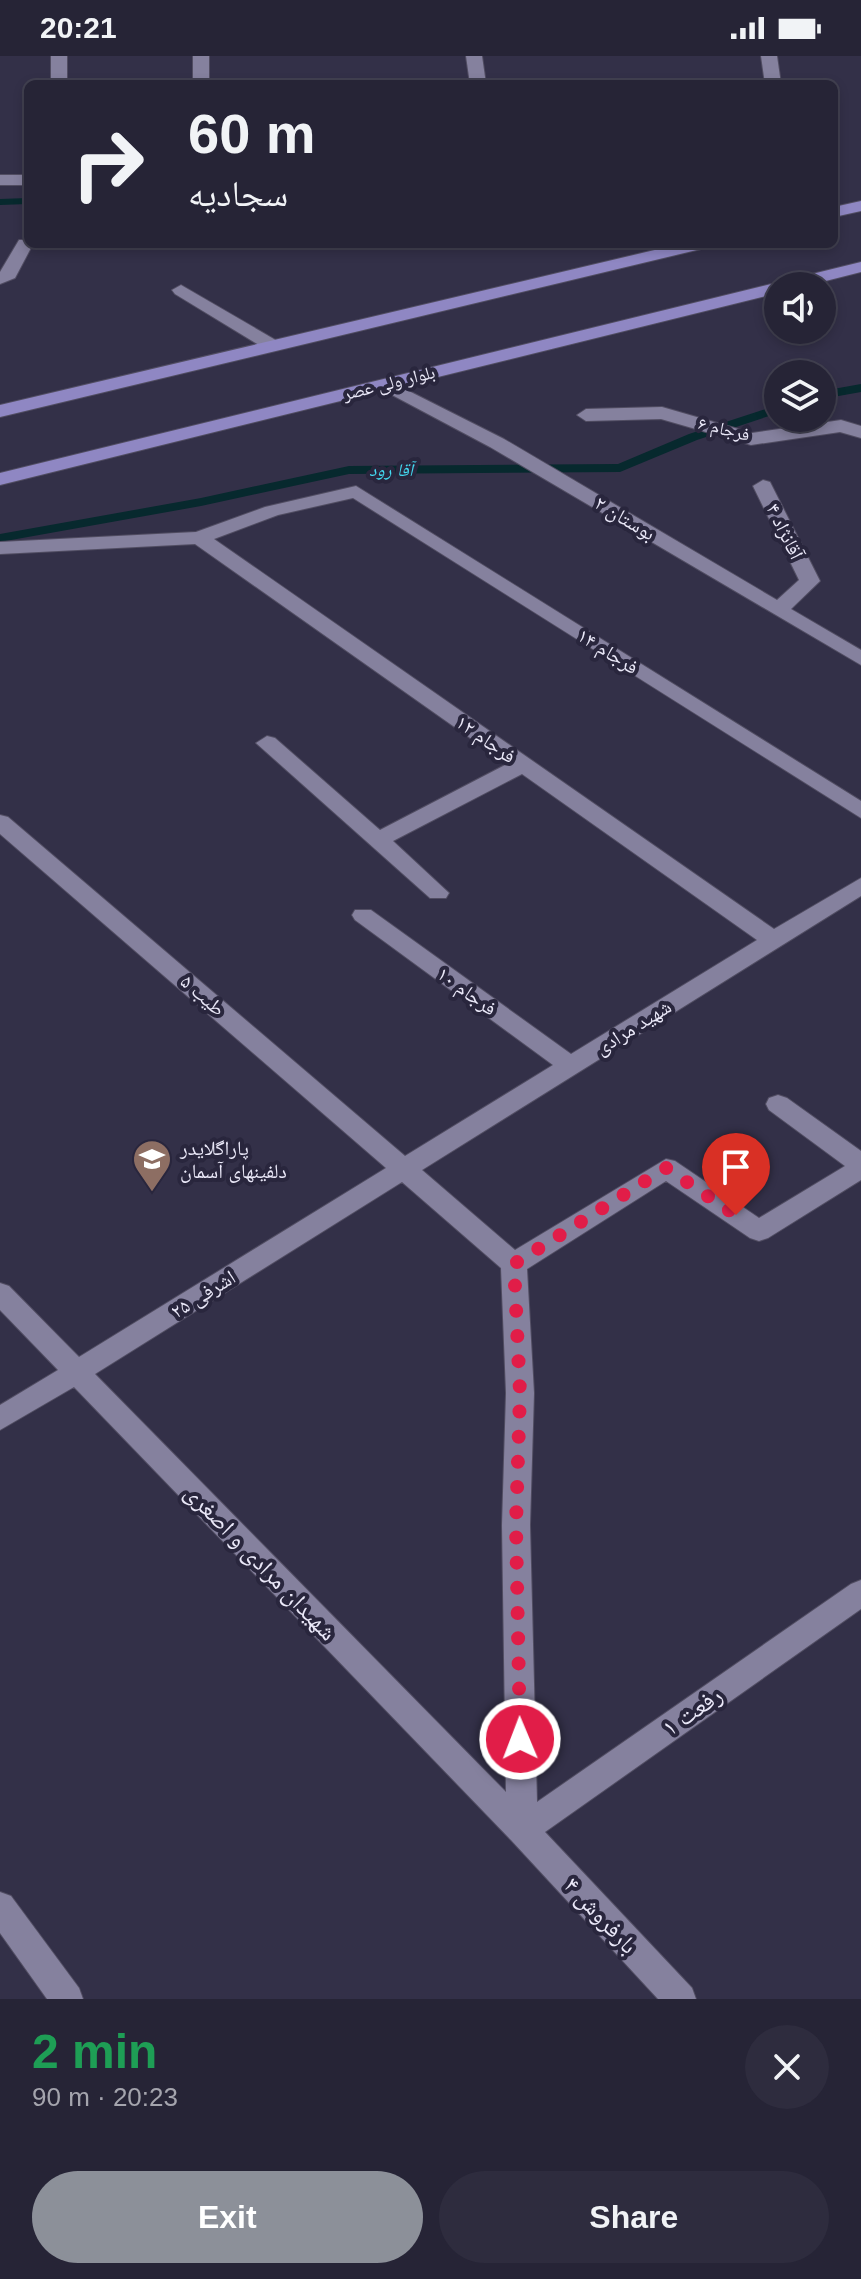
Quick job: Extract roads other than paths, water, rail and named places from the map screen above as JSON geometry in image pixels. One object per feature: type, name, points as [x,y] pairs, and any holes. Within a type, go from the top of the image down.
[{"type":"main road","points":[[838,211],[861,206]]},
{"type":"main road","points":[[0,411],[684,248]]},
{"type":"main road","points":[[836,273],[861,267]]},
{"type":"main road","name":"بلوار ولی عصر","points":[[0,479],[764,291]]},
{"type":"street","points":[[59,56],[59,80]]},
{"type":"street","points":[[201,56],[201,80]]},
{"type":"street","points":[[474,56],[477,80]]},
{"type":"street","points":[[769,56],[772,80]]},
{"type":"street","points":[[0,180],[24,180]]},
{"type":"street","points":[[0,279],[9,274],[24,246]]},
{"type":"street","points":[[181,290],[273,346]]},
{"type":"street","name":"بوستان ۲","points":[[385,384],[497,443],[615,511],[861,659]]},
{"type":"street","name":"فرجام ۶","points":[[586,415],[662,413],[751,439],[841,426],[861,432]]},
{"type":"street","name":"آقانژاد ۴","points":[[763,486],[810,581],[779,609]]},
{"type":"street","name":"فرجام ۱۴","points":[[199,538],[272,511],[356,492],[861,811]]},
{"type":"street","points":[[0,548],[199,538]]},
{"type":"street","name":"فرجام ۱۲","points":[[199,538],[773,940]]},
{"type":"street","points":[[267,743],[438,893]]},
{"type":"street","points":[[378,840],[523,765]]},
{"type":"street","name":"طیب ۵","points":[[0,822],[514,1264]]},
{"type":"street","name":"شهید مرادی","points":[[405,1168],[861,886]]},
{"type":"street","name":"فرجام ۱۰","points":[[363,915],[571,1066]]},
{"type":"street","points":[[522,1830],[516,1525],[520,1393],[514,1264],[666,1168],[759,1231],[861,1166],[778,1104]]},
{"type":"street","name":"اشرفی ۲۵","points":[[0,1419],[405,1168]]},
{"type":"street","name":"شهیدان مرادی و اصغری","points":[[0,1293],[522,1830]]},
{"type":"street","name":"رفعت ۱","points":[[522,1830],[861,1593]]},
{"type":"street","name":"بارفروش ۴","points":[[522,1830],[680,1999]]},
{"type":"street","points":[[0,1907],[67,1999]]},
{"type":"waterway","points":[[0,202],[24,201]]},
{"type":"waterway","name":"آقا رود","points":[[836,392],[861,388]]},
{"type":"waterway","name":"آقا رود","points":[[0,538],[201,502],[349,470],[620,468],[693,437],[764,414]]},
{"type":"place","name":"پاراگلایدر دلفینهای آسمان","points":[[152,1193]]}]
